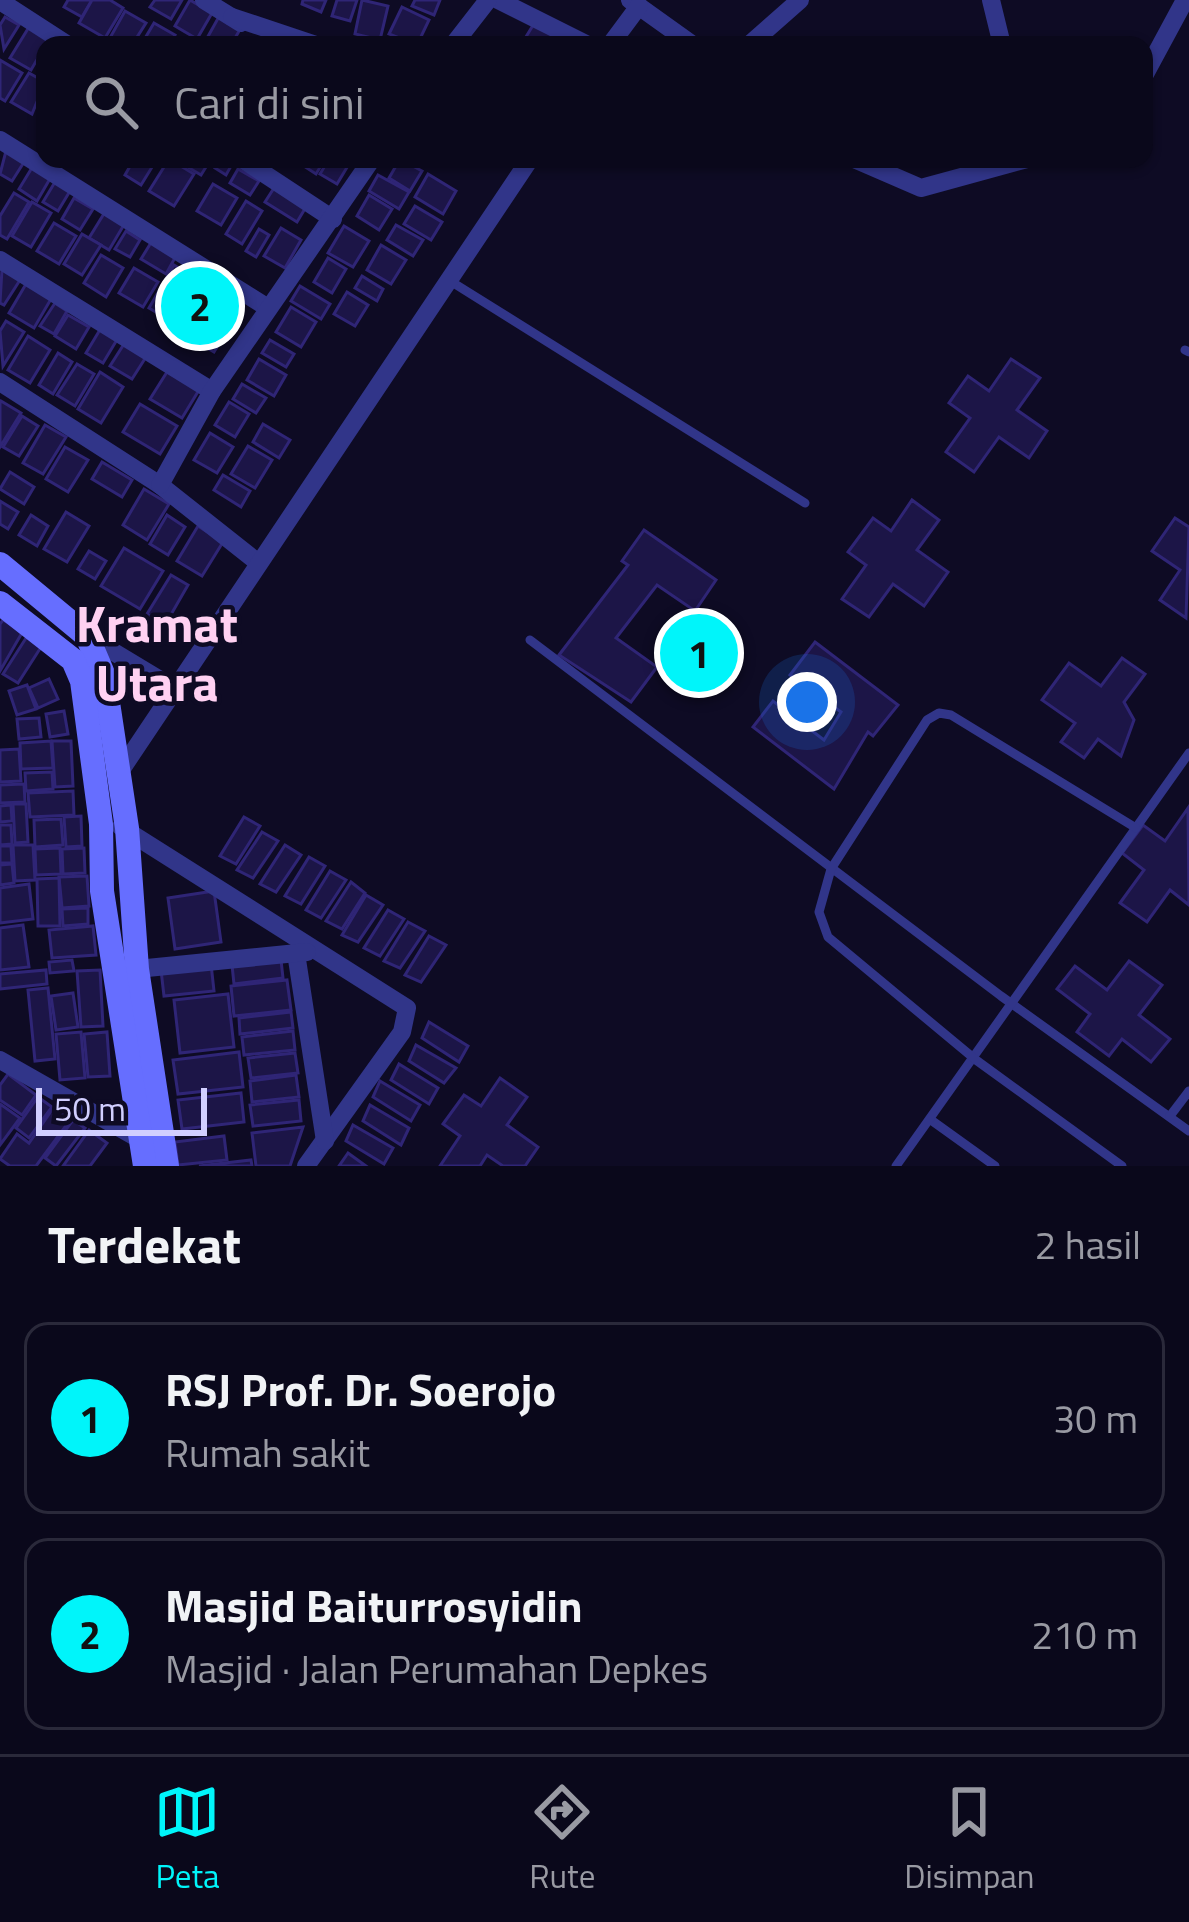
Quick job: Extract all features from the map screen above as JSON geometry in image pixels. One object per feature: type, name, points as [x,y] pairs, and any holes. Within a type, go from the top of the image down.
[{"type":"street","points":[[460,36],[488,0]]},
{"type":"street","points":[[498,0],[570,36]]},
{"type":"street","points":[[759,36],[800,0]]},
{"type":"street","points":[[991,0],[1000,36]]},
{"type":"street","points":[[1153,59],[1185,0]]},
{"type":"street","points":[[0,1],[54,36]]},
{"type":"street","points":[[615,36],[634,3],[680,36]]},
{"type":"street","points":[[216,6],[263,36]]},
{"type":"street","points":[[216,6],[293,36]]},
{"type":"street","points":[[0,140],[36,163]]},
{"type":"street","points":[[45,168],[268,308]]},
{"type":"street","points":[[256,168],[333,218]]},
{"type":"street","points":[[160,485],[212,391],[366,168]]},
{"type":"street","points":[[119,772],[256,561],[524,168]]},
{"type":"street","points":[[875,168],[921,188],[994,168]]},
{"type":"street","points":[[0,260],[212,391]]},
{"type":"street","points":[[0,382],[160,485],[256,561]]},
{"type":"street","points":[[0,564],[87,636],[175,689]]},
{"type":"street","points":[[0,603],[73,660],[82,681],[101,824],[102,891],[145,1166]]},
{"type":"street","points":[[87,636],[104,676],[128,828],[136,970],[167,1166]]},
{"type":"street","points":[[101,824],[128,828],[398,998],[408,1017],[306,1166]]},
{"type":"street","points":[[136,970],[324,951]]},
{"type":"street","points":[[296,953],[325,1141]]},
{"type":"street","points":[[0,1060],[140,1139]]},
{"type":"lane","points":[[447,279],[805,503]]},
{"type":"lane","points":[[530,640],[1189,1131]]},
{"type":"lane","points":[[1122,1166],[976,1060],[828,937],[819,912],[832,869],[927,720],[938,713],[951,715],[1136,828]]},
{"type":"lane","points":[[896,1166],[976,1060],[1189,753]]},
{"type":"lane","points":[[1170,1116],[1189,1091]]},
{"type":"lane","points":[[931,1120],[994,1166]]},
{"type":"building","points":[[68,0],[92,0],[82,17],[64,7]]},
{"type":"building","points":[[92,0],[110,0],[123,8],[106,36],[79,23]]},
{"type":"building","points":[[155,0],[182,0],[171,19],[150,7]]},
{"type":"building","points":[[190,0],[212,13],[199,36],[175,26]]},
{"type":"building","points":[[303,0],[326,0],[321,12],[302,4]]},
{"type":"building","points":[[337,0],[357,0],[350,21],[332,16]]},
{"type":"building","points":[[362,0],[388,6],[381,36],[355,34]]},
{"type":"building","points":[[415,0],[440,0],[434,15],[412,6]]},
{"type":"building","points":[[402,7],[429,20],[421,36],[389,34]]},
{"type":"building","points":[[125,11],[146,23],[138,36],[111,36]]},
{"type":"building","points":[[221,13],[242,26],[236,36],[208,36]]},
{"type":"building","points":[[5,17],[19,25],[4,49],[0,25]]},
{"type":"building","points":[[535,22],[558,36],[526,36]]},
{"type":"building","points":[[154,23],[175,35],[174,36],[146,36]]},
{"type":"building","points":[[29,27],[44,36],[36,36],[36,61],[31,70],[10,58]]},
{"type":"building","points":[[0,60],[22,73],[5,101],[0,98]]},
{"type":"building","points":[[29,73],[36,77],[32,114],[11,102]]},
{"type":"building","points":[[7,147],[26,159],[12,181],[0,174]]},
{"type":"building","points":[[33,166],[51,177],[37,201],[19,189]]},
{"type":"building","points":[[129,168],[151,168],[141,185],[125,175]]},
{"type":"building","points":[[163,168],[184,168],[194,174],[174,206],[149,191]]},
{"type":"building","points":[[324,168],[347,168],[337,184],[320,174]]},
{"type":"building","points":[[395,168],[422,171],[410,191],[389,178]]},
{"type":"building","points":[[238,169],[259,181],[250,195],[230,183]]},
{"type":"building","points":[[428,174],[456,191],[443,214],[415,197]]},
{"type":"building","points":[[378,175],[409,192],[399,209],[369,191]]},
{"type":"building","points":[[55,182],[70,191],[58,211],[43,202]]},
{"type":"building","points":[[213,184],[237,198],[221,225],[197,211]]},
{"type":"building","points":[[274,188],[306,207],[297,222],[265,202]]},
{"type":"building","points":[[14,193],[29,202],[7,239],[0,235],[0,216]]},
{"type":"building","points":[[369,195],[392,209],[379,230],[357,216]]},
{"type":"building","points":[[74,198],[93,209],[80,230],[62,219]]},
{"type":"building","points":[[246,201],[262,211],[242,244],[226,234]]},
{"type":"building","points":[[32,202],[51,213],[31,247],[12,236]]},
{"type":"building","points":[[415,206],[442,222],[431,240],[404,224]]},
{"type":"building","points":[[105,212],[125,223],[109,250],[89,238]]},
{"type":"building","points":[[54,223],[76,236],[59,264],[37,251]]},
{"type":"building","points":[[396,225],[423,240],[413,256],[387,240]]},
{"type":"building","points":[[344,226],[369,241],[353,267],[328,253]]},
{"type":"building","points":[[281,228],[301,240],[285,268],[264,256]]},
{"type":"building","points":[[259,229],[269,235],[256,257],[246,251]]},
{"type":"building","points":[[126,231],[140,240],[130,257],[115,249]]},
{"type":"building","points":[[82,234],[101,245],[82,275],[64,264]]},
{"type":"building","points":[[152,241],[176,256],[166,274],[141,259]]},
{"type":"building","points":[[381,245],[406,260],[391,284],[367,270]]},
{"type":"building","points":[[101,255],[123,268],[106,297],[84,283]]},
{"type":"building","points":[[328,258],[346,269],[332,293],[314,282]]},
{"type":"building","points":[[174,265],[214,289],[189,332],[149,308]]},
{"type":"building","points":[[134,268],[158,282],[143,307],[119,293]]},
{"type":"building","points":[[2,269],[20,280],[4,305],[0,303]]},
{"type":"building","points":[[362,276],[383,289],[377,301],[355,288]]},
{"type":"building","points":[[26,284],[51,299],[34,328],[9,313]]},
{"type":"building","points":[[300,286],[330,304],[321,319],[291,301]]},
{"type":"building","points":[[347,292],[368,305],[355,326],[334,314]]},
{"type":"building","points":[[55,303],[67,311],[54,334],[40,326]]},
{"type":"building","points":[[291,307],[316,322],[301,347],[276,332]]},
{"type":"building","points":[[68,315],[89,327],[76,349],[55,336]]},
{"type":"building","points":[[6,321],[24,332],[3,366],[0,331]]},
{"type":"building","points":[[203,321],[225,334],[214,352],[192,339]]},
{"type":"building","points":[[101,328],[118,338],[103,363],[86,353]]},
{"type":"building","points":[[28,336],[50,350],[30,383],[8,370]]},
{"type":"building","points":[[270,340],[294,354],[286,367],[262,353]]},
{"type":"building","points":[[124,344],[146,357],[132,379],[110,366]]},
{"type":"building","points":[[58,353],[72,362],[53,394],[39,385]]},
{"type":"building","points":[[259,359],[286,375],[274,396],[247,380]]},
{"type":"building","points":[[1011,359],[1040,378],[1017,410],[1047,431],[1029,458],[999,437],[974,472],[946,452],[970,418],[949,403],[968,376],[989,391]]},
{"type":"building","points":[[77,364],[94,374],[75,406],[57,395]]},
{"type":"building","points":[[100,372],[123,387],[101,423],[78,409]]},
{"type":"building","points":[[167,372],[199,390],[182,418],[150,399]]},
{"type":"building","points":[[242,384],[266,398],[256,413],[233,399]]},
{"type":"building","points":[[229,402],[249,414],[235,437],[215,425]]},
{"type":"building","points":[[0,403],[21,413],[0,447]]},
{"type":"building","points":[[140,404],[177,426],[160,454],[123,432]]},
{"type":"building","points":[[22,416],[38,426],[19,456],[3,447]]},
{"type":"building","points":[[263,424],[290,440],[279,458],[253,442]]},
{"type":"building","points":[[45,425],[66,437],[43,474],[23,463]]},
{"type":"building","points":[[210,433],[233,447],[217,473],[194,460]]},
{"type":"building","points":[[248,446],[272,460],[255,488],[231,474]]},
{"type":"building","points":[[65,447],[88,460],[68,492],[46,479]]},
{"type":"building","points":[[102,462],[132,480],[122,497],[92,479]]},
{"type":"building","points":[[10,472],[34,487],[24,504],[0,489]]},
{"type":"building","points":[[223,475],[250,491],[241,507],[214,490]]},
{"type":"building","points":[[144,489],[169,504],[147,540],[123,525]]},
{"type":"building","points":[[912,500],[939,520],[917,550],[948,572],[924,606],[893,584],[869,617],[842,599],[866,565],[848,552],[873,518],[891,531]]},
{"type":"building","points":[[0,501],[18,512],[8,529],[0,524]]},
{"type":"building","points":[[66,512],[89,526],[67,562],[44,549]]},
{"type":"building","points":[[31,515],[48,526],[37,546],[19,535]]},
{"type":"building","points":[[167,515],[185,527],[168,555],[150,544]]},
{"type":"building","points":[[1175,518],[1189,527],[1186,618],[1160,600],[1180,570],[1152,551]]},
{"type":"building","points":[[198,526],[223,542],[202,576],[177,561]]},
{"type":"building","points":[[644,530],[716,580],[695,611],[657,585],[616,638],[657,667],[631,702],[559,655],[628,565],[622,561]]},
{"type":"building","points":[[124,548],[163,571],[140,609],[101,586]]},
{"type":"building","points":[[89,551],[106,561],[95,579],[78,569]]},
{"type":"building","points":[[171,575],[188,585],[165,625],[147,614]]},
{"type":"building","points":[[3,620],[23,631],[0,671],[0,624]]},
{"type":"building","points":[[28,635],[43,644],[18,683],[3,674]]},
{"type":"building","points":[[815,642],[898,705],[873,736],[868,732],[834,789],[753,727],[773,701],[824,740],[841,712],[790,675]]},
{"type":"building","points":[[1122,658],[1145,674],[1124,702],[1134,720],[1121,756],[1098,739],[1084,758],[1061,742],[1075,723],[1042,700],[1069,663],[1101,686]]},
{"type":"building","points":[[49,679],[58,699],[38,708],[29,688]]},
{"type":"building","points":[[27,685],[36,709],[17,715],[9,691]]},
{"type":"building","points":[[64,711],[68,734],[50,737],[46,714]]},
{"type":"building","points":[[39,718],[41,737],[19,739],[17,719]]},
{"type":"building","points":[[51,741],[53,768],[21,769],[20,743]]},
{"type":"building","points":[[52,741],[71,741],[73,786],[55,787]]},
{"type":"building","points":[[19,749],[21,781],[0,782],[0,750]]},
{"type":"building","points":[[52,772],[53,789],[26,791],[25,773]]},
{"type":"building","points":[[24,784],[25,802],[0,803],[0,785]]},
{"type":"building","points":[[73,791],[74,815],[30,817],[28,793]]},
{"type":"building","points":[[13,804],[26,804],[28,842],[15,843]]},
{"type":"building","points":[[11,805],[12,821],[0,822],[0,806]]},
{"type":"building","points":[[1188,808],[1189,905],[1170,890],[1147,922],[1120,903],[1144,870],[1122,853],[1143,825],[1165,841]]},
{"type":"building","points":[[81,816],[82,846],[66,847],[64,817]]},
{"type":"building","points":[[244,817],[260,826],[236,864],[220,856]]},
{"type":"building","points":[[61,819],[63,845],[35,847],[34,820]]},
{"type":"building","points":[[0,825],[11,825],[12,844],[0,845]]},
{"type":"building","points":[[262,832],[278,841],[253,878],[237,870]]},
{"type":"building","points":[[13,845],[33,845],[35,880],[15,881]]},
{"type":"building","points":[[285,845],[301,855],[276,892],[260,884]]},
{"type":"building","points":[[0,846],[11,846],[12,863],[0,863]]},
{"type":"building","points":[[60,848],[61,874],[36,875],[35,849]]},
{"type":"building","points":[[84,848],[85,873],[63,874],[62,849]]},
{"type":"building","points":[[309,857],[325,866],[301,904],[285,896]]},
{"type":"building","points":[[12,864],[14,883],[0,885],[0,865]]},
{"type":"building","points":[[330,871],[346,880],[321,918],[306,910]]},
{"type":"building","points":[[87,876],[89,906],[62,908],[59,877]]},
{"type":"building","points":[[59,878],[60,926],[38,926],[37,879]]},
{"type":"building","points":[[351,882],[365,893],[342,929],[326,921]]},
{"type":"building","points":[[29,884],[33,919],[0,923],[0,888]]},
{"type":"building","points":[[214,891],[221,942],[175,949],[168,898]]},
{"type":"building","points":[[366,895],[383,905],[358,942],[342,935]]},
{"type":"building","points":[[88,908],[88,924],[63,926],[62,909]]},
{"type":"building","points":[[388,910],[404,919],[380,956],[364,948]]},
{"type":"building","points":[[408,922],[425,931],[400,968],[384,961]]},
{"type":"building","points":[[23,925],[29,967],[0,970],[0,928]]},
{"type":"building","points":[[93,926],[96,955],[52,958],[49,930]]},
{"type":"building","points":[[429,936],[446,945],[421,982],[405,975]]},
{"type":"building","points":[[72,960],[74,971],[50,973],[49,962]]},
{"type":"building","points":[[281,960],[283,978],[234,984],[232,965]]},
{"type":"building","points":[[1129,961],[1162,985],[1139,1015],[1170,1039],[1151,1062],[1122,1039],[1109,1056],[1077,1032],[1090,1014],[1057,989],[1075,966],[1107,990]]},
{"type":"building","points":[[211,964],[214,991],[164,996],[161,970]]},
{"type":"building","points":[[46,970],[47,984],[0,989],[0,974]]},
{"type":"building","points":[[100,970],[103,1026],[81,1027],[77,971]]},
{"type":"building","points":[[287,980],[291,1010],[234,1016],[231,986]]},
{"type":"building","points":[[48,988],[55,1059],[35,1061],[28,990]]},
{"type":"building","points":[[73,993],[78,1027],[56,1030],[51,996]]},
{"type":"building","points":[[228,994],[234,1047],[180,1053],[174,1000]]},
{"type":"building","points":[[291,1012],[293,1028],[240,1034],[239,1018]]},
{"type":"building","points":[[429,1022],[468,1046],[459,1062],[422,1038]]},
{"type":"building","points":[[293,1031],[295,1050],[244,1055],[242,1037]]},
{"type":"building","points":[[81,1032],[85,1078],[60,1080],[56,1034]]},
{"type":"building","points":[[107,1032],[110,1076],[88,1077],[84,1034]]},
{"type":"building","points":[[416,1045],[456,1068],[444,1083],[409,1061]]},
{"type":"building","points":[[239,1052],[243,1087],[178,1094],[173,1060]]},
{"type":"building","points":[[295,1053],[298,1073],[251,1078],[248,1058]]},
{"type":"building","points":[[399,1064],[438,1088],[429,1104],[391,1080]]},
{"type":"building","points":[[8,1074],[36,1095],[22,1115],[0,1100],[0,1085]]},
{"type":"building","points":[[296,1075],[299,1097],[252,1102],[250,1081]]},
{"type":"building","points":[[500,1078],[527,1097],[507,1125],[538,1147],[525,1166],[503,1166],[487,1155],[480,1166],[440,1166],[460,1136],[443,1124],[464,1095],[481,1106]]},
{"type":"building","points":[[380,1081],[420,1105],[411,1121],[373,1097]]},
{"type":"building","points":[[241,1093],[244,1122],[182,1129],[178,1100]]},
{"type":"building","points":[[38,1097],[52,1107],[29,1138],[16,1128]]},
{"type":"building","points":[[299,1100],[301,1121],[253,1126],[250,1105]]},
{"type":"building","points":[[0,1104],[20,1118],[0,1145]]},
{"type":"building","points":[[370,1105],[409,1128],[401,1145],[363,1121]]},
{"type":"building","points":[[54,1107],[71,1119],[36,1166],[10,1166],[0,1159],[17,1134],[29,1143]]},
{"type":"building","points":[[73,1120],[85,1128],[56,1166],[45,1158]]},
{"type":"building","points":[[353,1125],[393,1148],[384,1164],[346,1141]]},
{"type":"building","points":[[303,1127],[290,1166],[256,1166],[252,1133]]},
{"type":"building","points":[[89,1130],[107,1143],[90,1166],[63,1166]]},
{"type":"building","points":[[224,1136],[227,1160],[178,1165],[175,1142]]},
{"type":"building","points":[[348,1153],[366,1166],[339,1166]]},
{"type":"building","points":[[251,1160],[252,1166],[199,1166]]},
{"type":"place","name":"Masjid Baiturrosyidin","points":[[200,306]]},
{"type":"place","name":"RSJ Prof. Dr. Soerojo","points":[[699,653]]},
{"type":"district","name":"Kramat Utara","points":[[157,652]]}]
